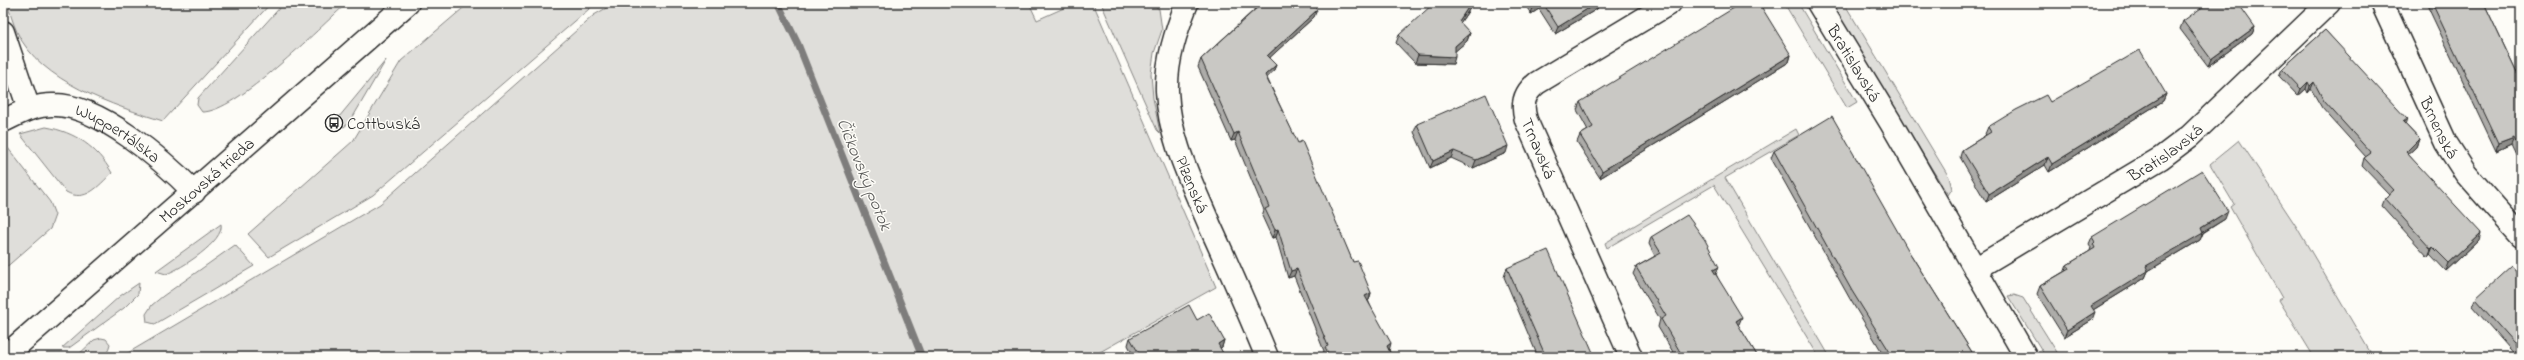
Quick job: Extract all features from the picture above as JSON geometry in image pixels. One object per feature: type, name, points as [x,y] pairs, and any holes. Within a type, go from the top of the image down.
[{"type":"street","name":"Moskovská trieda","points":[[4,357],[408,3]]},
{"type":"street","name":"Plzenská","points":[[1187,3],[1169,65],[1167,91],[1171,123],[1178,149],[1196,194],[1267,357]]},
{"type":"street","name":"Trnavská","points":[[1631,357],[1526,120],[1523,104],[1525,95],[1537,83],[1670,3]]},
{"type":"street","name":"Bratislavská","points":[[1818,3],[2026,357]]},
{"type":"street","name":"Bratislavská","points":[[1975,269],[2161,158],[2190,136],[2329,3]]},
{"type":"street","name":"Brnenská","points":[[2382,3],[2446,143],[2466,174],[2521,236]]},
{"type":"street","points":[[3,32],[29,109]]},
{"type":"street","name":"Wuppertálska","points":[[3,121],[29,109],[55,104],[67,106],[94,116],[148,150],[194,192]]},
{"type":"shaded area","points":[[7,3],[271,3],[163,121],[123,108],[81,90],[43,65],[28,50],[17,32]]},
{"type":"shaded area","points":[[284,3],[347,3],[298,49],[255,85],[217,109],[202,112],[197,105],[198,98]]},
{"type":"shaded area","points":[[469,3],[596,3],[373,195],[269,257],[248,234],[353,141],[401,61]]},
{"type":"shaded area","points":[[615,3],[1029,3],[1037,20],[1075,3],[1093,3],[1216,287],[1091,357],[121,357],[380,204],[594,15]]},
{"type":"shaded area","points":[[1101,3],[1151,3],[1159,9],[1162,30],[1154,53],[1151,74],[1153,98],[1160,133],[1157,130]]},
{"type":"shaded area","points":[[1784,3],[1798,3],[1857,102],[1847,108]]},
{"type":"shaded area","points":[[1830,3],[1844,3],[1949,177],[1952,189],[1948,195]]},
{"type":"shaded area","points":[[386,60],[350,122],[344,127],[334,123]]},
{"type":"shaded area","points":[[46,127],[57,129],[84,142],[92,148],[112,173],[91,192],[80,196],[66,192],[20,134]]},
{"type":"shaded area","points":[[1796,129],[1799,135],[1725,178],[1830,357],[1819,357],[1714,185],[1607,248],[1605,243]]},
{"type":"shaded area","points":[[2239,140],[2296,226],[2373,357],[2314,357],[2279,300],[2282,298],[2230,207],[2234,204],[2210,164]]},
{"type":"shaded area","points":[[4,143],[50,202],[55,215],[50,229],[3,270]]},
{"type":"shaded area","points":[[221,224],[220,231],[216,238],[201,254],[166,274],[156,271]]},
{"type":"shaded area","points":[[235,245],[254,266],[155,324],[147,322],[146,314],[152,305]]},
{"type":"shaded area","points":[[139,283],[138,294],[124,308],[69,348],[62,348],[120,296]]},
{"type":"shaded area","points":[[2014,295],[2023,298],[2060,357],[2046,357],[2008,296]]},
{"type":"shaded area","points":[[101,338],[106,339],[110,344],[106,357],[76,357],[94,340]]},
{"type":"building","points":[[1257,3],[1312,3],[1311,4],[1317,10],[1267,56],[1276,65],[1265,75],[1298,143],[1302,141],[1353,262],[1358,261],[1371,293],[1365,296],[1391,343],[1387,346],[1392,357],[1330,357],[1325,347],[1328,346],[1297,269],[1291,271],[1278,229],[1275,230],[1265,209],[1269,207],[1238,132],[1234,134],[1201,59],[1259,6]]},
{"type":"building","points":[[1434,3],[1471,3],[1459,21],[1470,33],[1455,46],[1455,57],[1418,55],[1399,35]]},
{"type":"building","points":[[1531,3],[1540,3],[1533,7]]},
{"type":"building","points":[[1543,3],[1597,3],[1558,27]]},
{"type":"building","points":[[1742,3],[1759,3],[1791,55],[1602,171],[1580,135],[1593,127],[1580,102]]},
{"type":"building","points":[[2208,3],[2238,3],[2255,27],[2211,59],[2183,21]]},
{"type":"building","points":[[2432,3],[2484,3],[2521,82],[2521,152],[2514,137],[2498,143]]},
{"type":"building","points":[[2325,30],[2407,119],[2403,122],[2419,139],[2406,152],[2481,233],[2449,263],[2433,247],[2431,249],[2385,198],[2394,190],[2364,158],[2371,153],[2324,101],[2314,82],[2310,86],[2308,82],[2301,89],[2282,69]]},
{"type":"building","points":[[2140,50],[2166,94],[2052,164],[2048,157],[1989,194],[1962,150],[1991,132],[1988,127],[2016,110],[2046,95],[2050,102]]},
{"type":"building","points":[[1486,94],[1508,146],[1476,160],[1454,151],[1433,161],[1417,124]]},
{"type":"building","points":[[1832,116],[1911,255],[1975,357],[1893,357],[1852,291],[1774,151]]},
{"type":"building","points":[[2202,170],[2228,211],[2201,228],[2203,233],[2146,266],[2148,271],[2091,306],[2095,312],[2067,330],[2040,286],[2069,269],[2067,265],[2095,248],[2093,244],[2095,242],[2092,237]]},
{"type":"building","points":[[1687,215],[1705,240],[1719,267],[1713,270],[1742,317],[1736,321],[1758,357],[1683,357],[1661,319],[1666,316],[1636,267],[1661,253],[1651,237]]},
{"type":"building","points":[[1548,250],[1595,357],[1546,357],[1507,268]]},
{"type":"building","points":[[2511,266],[2521,278],[2521,351],[2475,299]]},
{"type":"building","points":[[1189,305],[1197,320],[1209,313],[1224,340],[1218,344],[1225,357],[1141,357],[1130,338]]},
{"type":"waterway","name":"Čičkovský potok","points":[[778,3],[798,44],[922,357]]},
{"type":"place","name":"Cottbuská","points":[[334,123]]}]
